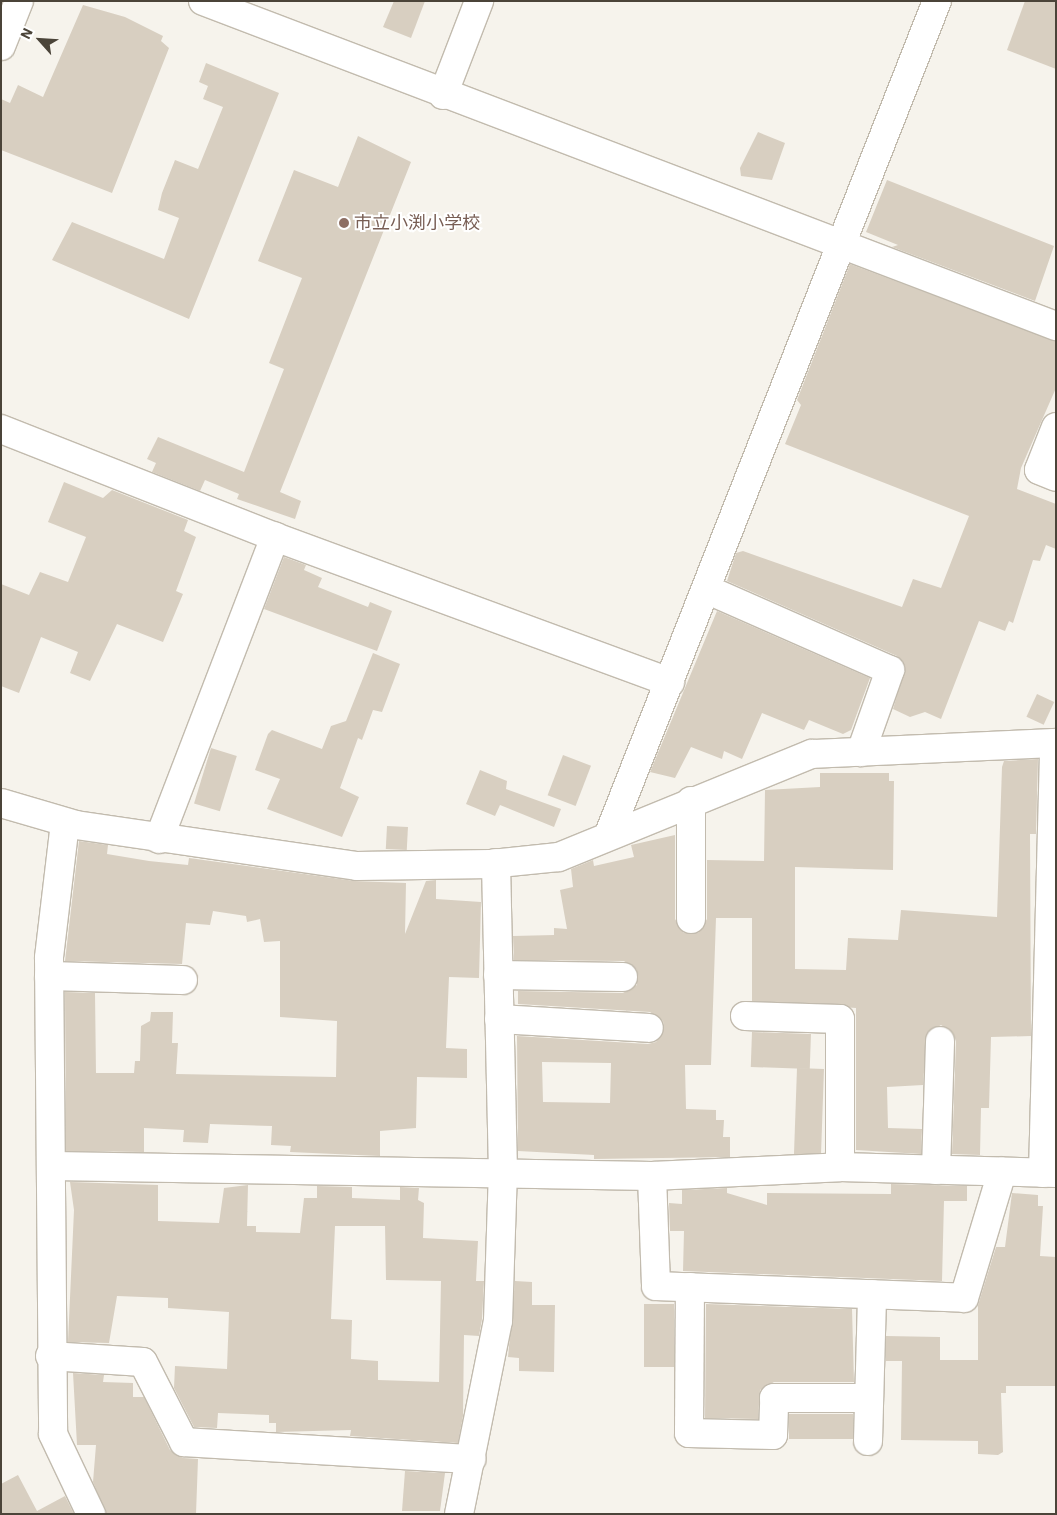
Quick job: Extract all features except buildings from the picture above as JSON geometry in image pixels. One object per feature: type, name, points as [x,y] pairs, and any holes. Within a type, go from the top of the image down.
[{"type":"street","points":[[1,46],[19,1]]},
{"type":"street","points":[[203,1],[443,95],[842,242],[1056,326]]},
{"type":"street","points":[[443,95],[479,1]]},
{"type":"street","points":[[609,834],[938,1]]},
{"type":"street","points":[[1056,427],[1039,470],[1056,477]]},
{"type":"street","points":[[1,428],[275,537],[670,682]]},
{"type":"street","points":[[159,839],[275,537]]},
{"type":"street","points":[[706,589],[890,670],[861,752]]},
{"type":"street","points":[[1,803],[66,823],[159,839],[357,866],[496,864],[559,857],[609,834],[812,754],[1055,743],[1049,1173],[840,1167],[652,1176],[503,1172],[53,1166]]},
{"type":"street","points":[[691,801],[692,919]]},
{"type":"street","points":[[66,823],[49,976],[53,1166],[50,1356],[53,1434],[91,1514]]},
{"type":"street","points":[[459,1514],[498,1321],[503,1172],[498,1019],[496,864]]},
{"type":"street","points":[[498,975],[623,976]]},
{"type":"street","points":[[49,976],[183,980]]},
{"type":"street","points":[[746,1016],[840,1019],[840,1167]]},
{"type":"street","points":[[498,1019],[649,1028]]},
{"type":"street","points":[[936,1170],[940,1041]]},
{"type":"street","points":[[652,1176],[656,1286],[964,1298],[1002,1172]]},
{"type":"street","points":[[690,1287],[689,1432],[773,1435],[774,1398],[869,1398]]},
{"type":"street","points":[[868,1441],[872,1294]]},
{"type":"street","points":[[50,1356],[143,1362],[184,1442],[471,1459]]},
{"type":"place","name":"市立小渕小学校","points":[[344,223]]}]
